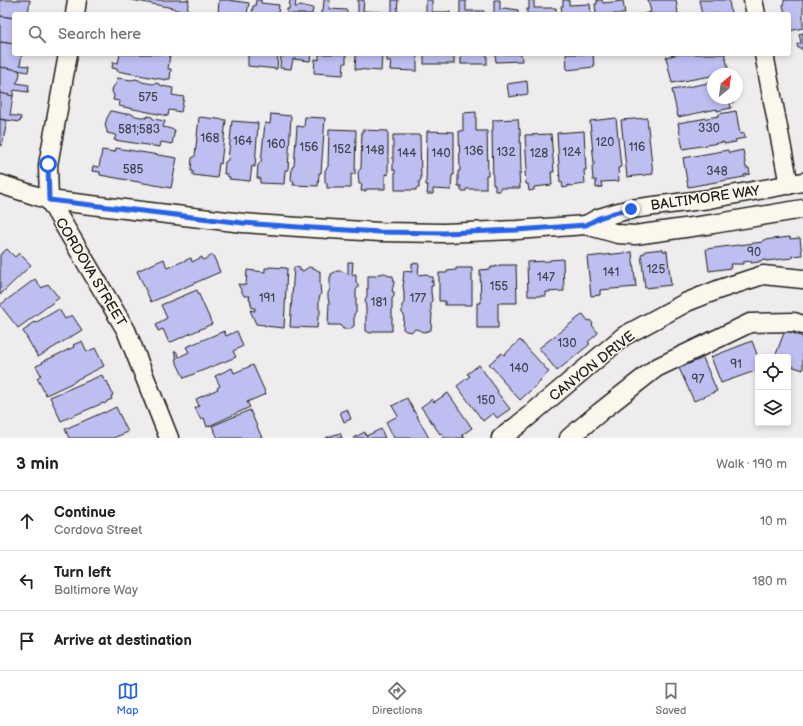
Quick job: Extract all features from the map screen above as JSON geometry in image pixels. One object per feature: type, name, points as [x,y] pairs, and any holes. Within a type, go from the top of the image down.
[{"type":"street","points":[[75,12],[77,0]]},
{"type":"street","points":[[753,0],[756,12]]},
{"type":"street","name":"CORDOVA STREET","points":[[68,56],[48,164],[49,200],[126,330],[169,438]]},
{"type":"street","points":[[764,56],[796,184]]},
{"type":"street","name":"BALTIMORE WAY","points":[[0,184],[49,200],[243,223],[380,232],[444,233],[586,225],[618,234],[635,235],[803,209]]},
{"type":"street","name":"BALTIMORE WAY","points":[[586,225],[599,218],[631,209],[709,199],[796,184]]},
{"type":"street","name":"CANYON DRIVE","points":[[501,438],[624,336],[687,302],[720,289],[763,275],[803,279]]},
{"type":"street","points":[[569,438],[656,368],[750,323],[794,322],[803,325]]},
{"type":"building","points":[[0,0],[30,0],[28,12],[12,12],[12,18],[0,16]]},
{"type":"building","points":[[132,0],[189,0],[187,10],[182,11]]},
{"type":"building","points":[[219,0],[249,3],[247,12],[218,12]]},
{"type":"building","points":[[256,0],[261,0],[261,3],[279,5],[278,12],[252,12],[253,6],[255,6]]},
{"type":"building","points":[[290,0],[296,0],[295,7],[300,5],[313,8],[312,12],[287,12],[287,9],[289,9]]},
{"type":"building","points":[[324,0],[330,0],[329,9],[347,10],[347,12],[321,12],[323,11]]},
{"type":"building","points":[[358,0],[364,0],[363,11],[382,12],[358,12]]},
{"type":"building","points":[[392,0],[398,0],[397,12],[392,12]]},
{"type":"building","points":[[426,0],[432,0],[432,12],[426,12]]},
{"type":"building","points":[[494,0],[500,0],[500,10],[505,8],[518,10],[518,12],[494,12]]},
{"type":"building","points":[[529,0],[534,0],[534,8],[556,8],[556,12],[527,12],[527,9],[529,9]]},
{"type":"building","points":[[563,0],[569,0],[569,5],[590,4],[591,12],[562,12],[561,6],[563,6]]},
{"type":"building","points":[[597,0],[602,0],[603,3],[623,1],[625,12],[596,12],[595,4],[597,4]]},
{"type":"building","points":[[648,0],[676,0],[678,12],[651,12]]},
{"type":"building","points":[[699,0],[729,0],[731,12],[702,12]]},
{"type":"building","points":[[784,0],[803,0],[803,28],[791,31],[791,12],[785,12],[783,5]]},
{"type":"building","points":[[460,1],[466,1],[466,11],[484,11],[484,12],[460,12]]},
{"type":"building","points":[[0,16],[12,18],[12,44],[0,42]]},
{"type":"building","points":[[803,33],[802,50],[802,48],[798,48],[797,44],[801,43],[799,34]]},
{"type":"building","points":[[0,42],[12,44],[12,56],[22,56],[20,65],[29,66],[28,72],[0,67]]},
{"type":"building","points":[[120,56],[170,56],[168,69],[171,69],[170,79],[166,80],[117,71],[117,69],[112,68],[113,62],[118,63]]},
{"type":"building","points":[[248,56],[278,56],[277,69],[248,66]]},
{"type":"building","points":[[281,56],[311,56],[310,61],[293,59],[291,69],[280,68]]},
{"type":"building","points":[[319,56],[346,56],[343,75],[314,73],[315,59],[319,60]]},
{"type":"building","points":[[356,56],[382,56],[381,71],[355,69]]},
{"type":"building","points":[[387,56],[417,56],[417,71],[390,70],[391,61],[387,61]]},
{"type":"building","points":[[424,56],[454,56],[454,64],[424,64]]},
{"type":"building","points":[[461,56],[487,56],[487,64],[461,64]]},
{"type":"building","points":[[495,56],[521,56],[522,61],[496,62]]},
{"type":"building","points":[[566,56],[593,56],[594,67],[567,70]]},
{"type":"building","points":[[725,56],[728,68],[707,68],[707,77],[672,83],[666,57]]},
{"type":"building","points":[[0,67],[19,70],[20,74],[16,83],[29,85],[28,92],[14,90],[13,96],[0,93]]},
{"type":"building","points":[[117,78],[135,79],[142,82],[155,83],[173,88],[172,95],[184,97],[181,112],[169,110],[168,116],[119,106],[120,101],[113,100],[114,96],[112,91],[116,84]]},
{"type":"building","points":[[527,81],[528,94],[509,97],[507,84]]},
{"type":"building","points":[[707,83],[707,104],[730,104],[731,108],[717,111],[717,109],[678,117],[672,90]]},
{"type":"building","points":[[0,93],[13,96],[10,115],[21,117],[20,122],[0,119]]},
{"type":"building","points":[[111,111],[126,114],[129,113],[146,118],[148,116],[152,117],[153,119],[165,121],[163,127],[175,130],[172,144],[161,142],[160,147],[114,140],[116,135],[107,133],[105,125]]},
{"type":"building","points":[[736,111],[740,134],[744,133],[745,138],[735,140],[736,142],[724,144],[724,142],[683,149],[678,123],[719,116],[719,114]]},
{"type":"building","points":[[476,112],[476,131],[487,131],[488,175],[486,175],[486,189],[466,189],[466,191],[461,191],[461,186],[458,186],[458,171],[460,171],[459,131],[463,131],[463,113]]},
{"type":"building","points":[[271,114],[291,116],[288,170],[285,170],[284,184],[260,183],[260,178],[257,178],[258,165],[261,162],[265,123],[270,124]]},
{"type":"building","points":[[199,117],[226,120],[221,164],[219,163],[217,178],[193,175],[193,171],[191,171],[192,158],[195,156]]},
{"type":"building","points":[[305,117],[325,118],[321,173],[319,173],[318,186],[293,185],[294,181],[291,181],[292,167],[294,166],[297,126],[304,127]]},
{"type":"building","points":[[616,118],[621,167],[618,168],[619,181],[601,182],[602,187],[596,188],[596,180],[593,180],[592,167],[594,164],[590,121]]},
{"type":"building","points":[[647,118],[653,174],[627,177],[621,120]]},
{"type":"building","points":[[0,119],[7,121],[2,146],[0,145]]},
{"type":"building","points":[[518,119],[520,129],[520,188],[500,188],[500,191],[495,191],[495,185],[493,185],[493,120]]},
{"type":"building","points":[[232,121],[258,123],[255,167],[252,166],[250,181],[229,179],[230,177],[227,176],[227,174],[224,174],[225,162],[228,160]]},
{"type":"building","points":[[329,129],[356,130],[355,174],[351,174],[351,188],[327,188],[327,183],[325,183],[325,170],[328,167]]},
{"type":"building","points":[[362,130],[388,131],[388,175],[385,174],[385,189],[366,189],[366,191],[361,191],[362,184],[359,184],[358,172],[361,168]]},
{"type":"building","points":[[427,131],[454,132],[454,175],[452,175],[451,190],[433,189],[433,194],[427,194]]},
{"type":"building","points":[[584,131],[586,170],[584,170],[585,184],[568,185],[568,187],[563,188],[562,182],[560,183],[557,133]]},
{"type":"building","points":[[551,134],[554,172],[551,172],[552,185],[534,187],[534,190],[529,191],[528,184],[526,184],[525,172],[527,170],[525,135]]},
{"type":"building","points":[[393,135],[420,135],[421,181],[419,181],[419,188],[416,188],[416,190],[395,190],[395,170],[393,170]]},
{"type":"building","points":[[116,148],[177,158],[171,188],[100,175],[100,172],[92,171],[93,166],[99,167],[102,150],[115,152]]},
{"type":"building","points":[[728,150],[729,153],[743,150],[746,168],[749,168],[750,174],[744,175],[744,177],[688,187],[683,158]]},
{"type":"building","points":[[790,237],[790,239],[800,238],[802,255],[792,256],[792,258],[751,263],[751,261],[743,262],[743,264],[730,264],[731,268],[709,271],[706,249]]},
{"type":"building","points":[[7,249],[15,257],[19,253],[31,265],[0,295],[0,255]]},
{"type":"building","points":[[663,249],[663,251],[667,251],[671,285],[645,288],[641,254],[645,253],[645,251]]},
{"type":"building","points":[[632,252],[636,287],[600,290],[600,295],[591,296],[587,257]]},
{"type":"building","points":[[213,255],[220,272],[151,302],[137,271],[164,259],[167,268],[191,258],[192,262],[202,257],[203,260]]},
{"type":"building","points":[[563,259],[564,291],[546,292],[546,296],[528,296],[527,262]]},
{"type":"building","points":[[348,262],[353,262],[352,275],[356,274],[358,288],[356,290],[356,312],[354,314],[354,326],[350,329],[343,329],[340,325],[328,325],[328,293],[330,289],[331,274],[341,271],[348,274]]},
{"type":"building","points":[[412,263],[419,264],[418,275],[426,274],[433,277],[433,281],[431,281],[433,282],[433,286],[431,286],[431,330],[423,332],[415,329],[411,332],[403,329],[404,315],[402,313],[402,305],[404,303],[404,271],[412,272]]},
{"type":"building","points":[[499,265],[516,265],[517,303],[498,303],[498,328],[477,328],[477,303],[481,303],[480,270],[491,269],[491,267],[496,267]]},
{"type":"building","points":[[294,267],[300,268],[300,271],[303,271],[309,267],[320,271],[320,314],[318,317],[317,328],[290,327]]},
{"type":"building","points":[[265,268],[287,268],[284,328],[256,324],[250,310],[255,311],[255,308],[252,308],[249,299],[250,296],[244,296],[238,284],[246,285],[247,270],[265,272]]},
{"type":"building","points":[[456,268],[472,268],[472,305],[445,305],[445,301],[439,301],[439,273],[447,273],[447,271],[456,270]]},
{"type":"building","points":[[385,273],[389,276],[393,276],[394,283],[392,291],[394,292],[394,296],[392,299],[392,331],[378,331],[370,333],[366,331],[365,300],[367,296],[367,288],[368,289],[368,276],[376,276],[378,274]]},
{"type":"building","points":[[35,279],[42,288],[48,284],[59,298],[18,328],[0,305]]},
{"type":"building","points":[[197,290],[212,324],[169,343],[163,329],[158,331],[156,324],[167,318],[161,305]]},
{"type":"building","points":[[59,309],[65,319],[72,315],[82,330],[38,357],[23,331],[34,322],[35,323]]},
{"type":"building","points":[[583,314],[588,321],[590,320],[598,333],[588,342],[590,344],[557,371],[539,348]]},
{"type":"building","points":[[785,330],[803,337],[803,370],[791,366],[791,354],[776,354]]},
{"type":"building","points":[[224,331],[226,336],[237,331],[243,346],[233,351],[236,357],[184,378],[175,359],[177,358],[174,352],[176,351],[179,357],[189,352],[186,347]]},
{"type":"building","points":[[520,340],[549,372],[520,400],[489,364],[502,353],[504,355]]},
{"type":"building","points":[[82,341],[87,352],[95,348],[104,366],[46,395],[37,378],[41,375],[36,366],[74,347],[73,345]]},
{"type":"building","points":[[752,341],[757,354],[755,354],[755,371],[721,383],[711,357]]},
{"type":"building","points":[[703,358],[717,391],[694,401],[679,368]]},
{"type":"building","points":[[253,365],[266,394],[247,402],[250,407],[207,427],[204,418],[201,420],[195,408],[199,406],[196,399],[218,389],[217,388],[220,386],[215,376],[232,368],[234,373]]},
{"type":"building","points":[[479,365],[510,409],[497,418],[493,413],[483,421],[457,386],[470,376],[467,374]]},
{"type":"building","points":[[102,375],[105,382],[107,381],[113,395],[111,396],[112,399],[104,404],[103,403],[61,421],[50,397]]},
{"type":"building","points":[[448,393],[472,428],[462,435],[465,438],[444,438],[421,407],[432,399],[434,402]]},
{"type":"building","points":[[407,398],[429,438],[394,438],[386,422],[398,416],[392,406]]},
{"type":"building","points":[[116,407],[128,432],[113,438],[69,438],[65,429]]},
{"type":"building","points":[[347,409],[351,419],[344,422],[340,412]]},
{"type":"building","points":[[250,410],[262,438],[218,438],[212,426]]},
{"type":"building","points":[[381,429],[385,438],[353,438],[365,432],[366,436]]},
{"type":"building","points":[[340,433],[342,438],[325,438]]},
{"type":"route","points":[[48,164],[49,200],[243,223],[380,232],[444,233],[586,225],[599,218],[631,209]]}]
